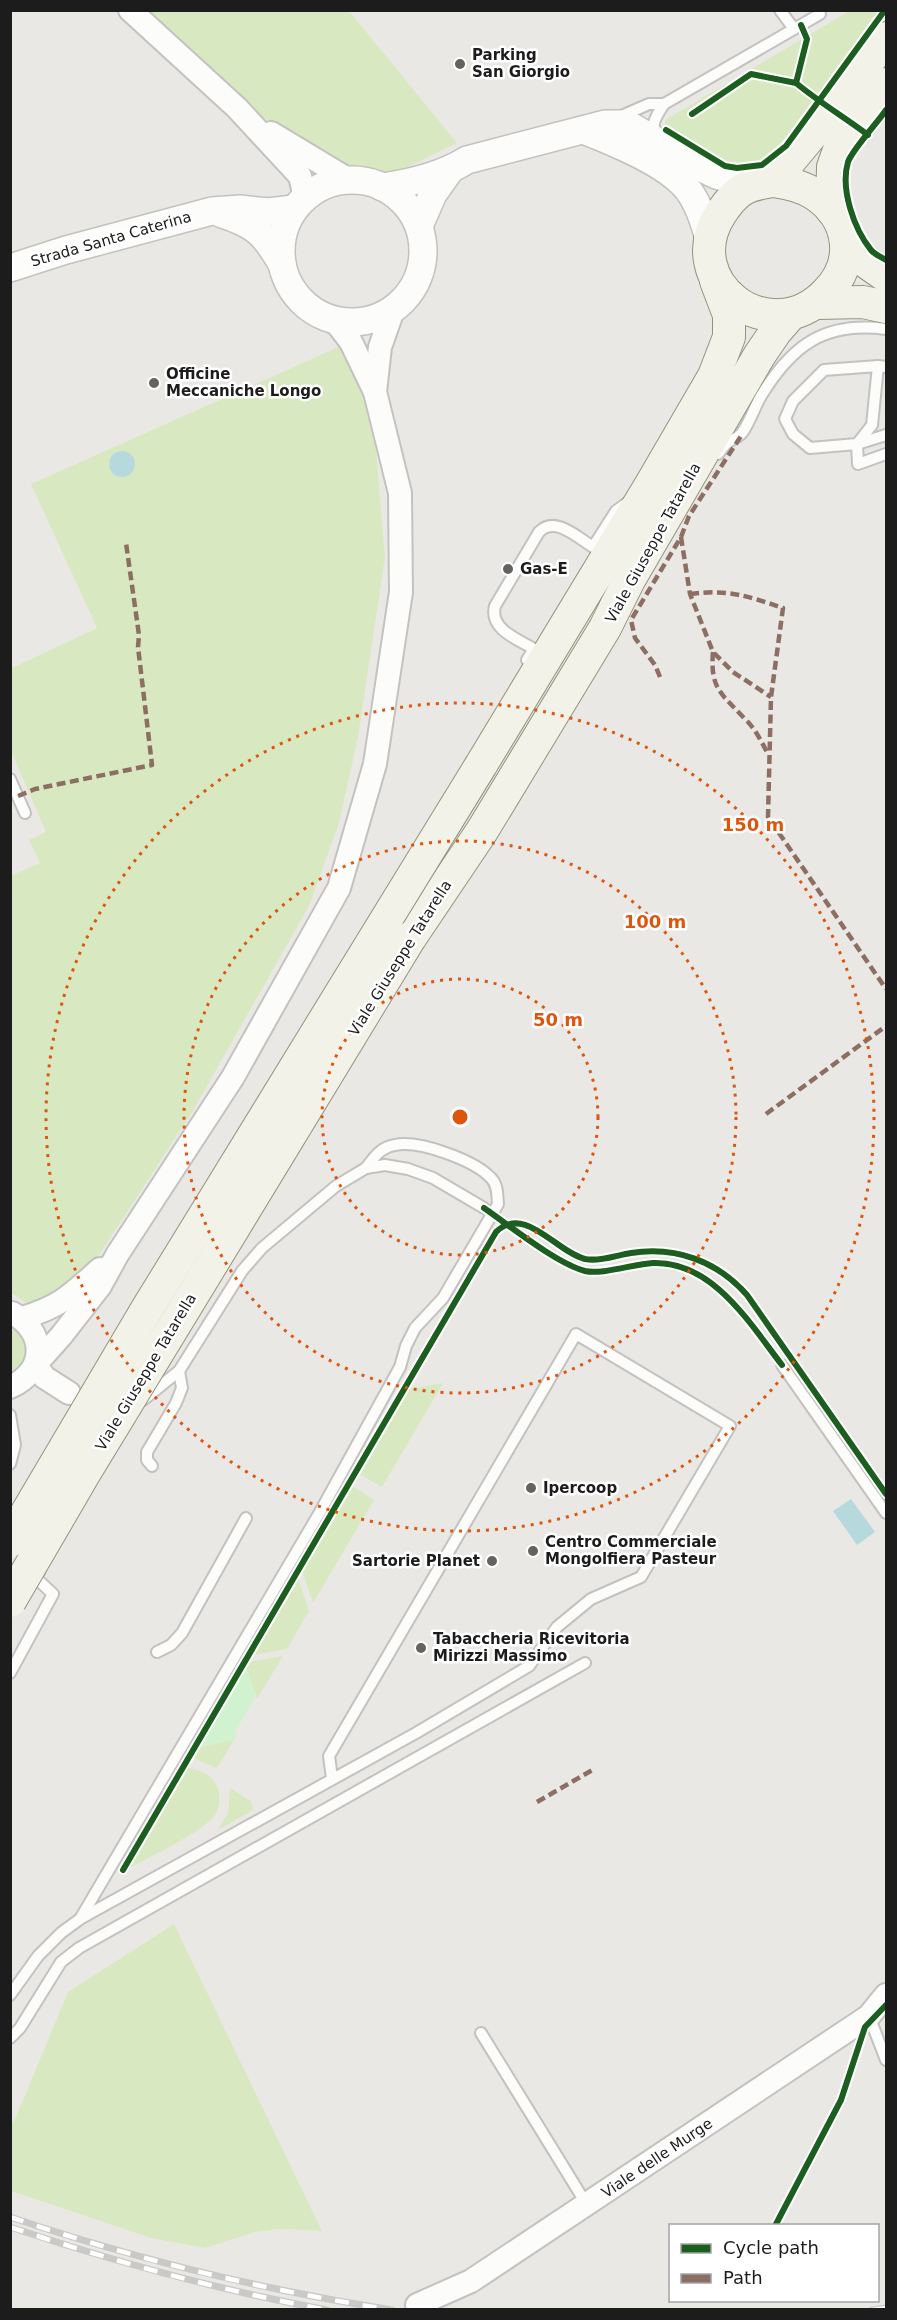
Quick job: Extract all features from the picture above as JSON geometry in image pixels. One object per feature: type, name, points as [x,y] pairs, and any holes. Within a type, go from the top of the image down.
[{"type":"main road","points":[[832,210],[834,131],[886,38]]},
{"type":"main road","points":[[886,84],[834,131],[761,183],[729,201],[709,238],[710,261],[716,281],[746,310],[764,315],[863,302],[886,307]]},
{"type":"main road","points":[[761,183],[797,185],[816,195],[832,210],[842,227],[848,246],[859,257],[886,276]]},
{"type":"main road","points":[[804,309],[834,286],[843,267],[848,246]]},
{"type":"main road","name":"Viale Giuseppe Tatarella","points":[[10,1601],[96,1454],[410,939],[482,831],[605,628],[629,579],[663,492],[729,337],[729,315],[716,281]]},
{"type":"main road","name":"Viale Giuseppe Tatarella","points":[[10,1540],[147,1309],[479,762],[776,331],[804,309]]},
{"type":"street","points":[[130,10],[237,108],[300,176],[300,203]]},
{"type":"street","points":[[237,108],[282,141],[349,180]]},
{"type":"street","points":[[382,187],[404,184],[450,170],[466,160],[594,127],[627,124],[716,175],[761,183]]},
{"type":"street","points":[[594,127],[618,144],[674,176],[688,189],[698,207],[709,238]]},
{"type":"street","points":[[419,226],[439,183],[450,170]]},
{"type":"street","points":[[349,180],[382,187],[404,203],[419,226],[423,245],[422,263],[417,281],[407,297],[393,310],[365,322],[335,321],[316,313],[300,300],[288,283],[282,264],[281,244],[286,225],[300,203],[325,186],[349,180]]},
{"type":"street","name":"Strada Santa Caterina","points":[[10,268],[66,250],[212,212],[240,209],[268,212],[300,203]]},
{"type":"street","name":"Strada Santa Caterina","points":[[212,212],[245,222],[260,232],[282,264]]},
{"type":"street","points":[[375,392],[380,347],[393,310]]},
{"type":"street","points":[[10,1387],[28,1376],[88,1304],[117,1255],[233,1077],[339,888],[375,764],[401,592],[400,493],[375,392],[351,342],[335,321]]},
{"type":"street","points":[[16,1315],[45,1311],[61,1303],[117,1255]]},
{"type":"street","points":[[16,1315],[31,1328],[36,1340],[36,1364],[44,1377],[69,1392]]},
{"type":"street","name":"Viale delle Murge","points":[[417,2305],[471,2281],[587,2205],[868,2016],[886,1995]]},
{"type":"lane","points":[[780,10],[794,29]]},
{"type":"lane","points":[[660,144],[652,128],[654,119],[664,104],[820,14]]},
{"type":"lane","points":[[594,127],[649,104],[664,104]]},
{"type":"lane","points":[[522,668],[534,649],[503,630],[496,624],[493,614],[495,606],[543,528],[558,526],[593,547],[616,511],[663,492],[698,486],[725,444],[741,436],[760,398],[780,367],[800,348],[822,335],[850,327],[886,329]]},
{"type":"lane","points":[[886,435],[858,444],[810,448],[793,434],[785,419],[793,401],[824,370],[882,366],[872,425],[858,444],[858,464],[886,454]]},
{"type":"lane","points":[[10,779],[25,813]]},
{"type":"lane","points":[[80,1918],[335,1485],[400,1367],[406,1346],[415,1328],[443,1298],[498,1204],[497,1188],[492,1178],[471,1164],[444,1152],[422,1146],[395,1145],[376,1153],[366,1168]]},
{"type":"lane","points":[[138,1407],[144,1398],[179,1371],[242,1271],[262,1248],[336,1186],[366,1168],[385,1166],[408,1169],[433,1178],[483,1208]]},
{"type":"lane","points":[[10,1995],[38,1956],[80,1918],[172,1870],[332,1778],[416,1733],[529,1666],[556,1627],[591,1599],[641,1577],[730,1426],[576,1334],[329,1756],[332,1778]]},
{"type":"lane","points":[[782,1365],[886,1512]]},
{"type":"lane","points":[[152,1466],[147,1460],[147,1452],[177,1403],[182,1388],[179,1371]]},
{"type":"lane","points":[[10,1415],[15,1445],[10,1464]]},
{"type":"lane","points":[[10,1673],[53,1594],[36,1578],[72,1517]]},
{"type":"lane","points":[[157,1652],[171,1645],[182,1632],[246,1518]]},
{"type":"lane","points":[[10,2038],[20,2028],[61,1962],[79,1948],[585,1663]]},
{"type":"lane","points":[[868,2016],[886,2060]]},
{"type":"lane","points":[[481,2033],[587,2205]]},
{"type":"green space","points":[[851,10],[880,11],[779,146],[765,158],[751,163],[736,163],[722,159],[665,126],[665,120]]},
{"type":"green space","points":[[138,11],[349,11],[457,143],[393,174],[352,166],[306,143],[250,109]]},
{"type":"green space","points":[[341,346],[353,357],[376,450],[385,557],[358,737],[339,823],[309,906],[191,1114],[90,1269],[37,1305],[25,1302],[11,1293],[10,876],[40,863],[29,840],[46,832],[11,751],[10,669],[97,628],[31,484]]},
{"type":"green space","points":[[10,1324],[22,1335],[26,1348],[22,1362],[11,1373]]},
{"type":"green space","points":[[443,1383],[382,1487],[359,1474],[409,1389]]},
{"type":"green space","points":[[352,1486],[374,1500],[313,1603],[302,1571]]},
{"type":"green space","points":[[298,1578],[309,1611],[287,1649],[253,1655]]},
{"type":"green space","points":[[283,1656],[257,1699],[246,1667],[249,1662]]},
{"type":"green space","points":[[246,1667],[256,1695],[234,1734],[237,1736],[234,1740],[199,1747]]},
{"type":"green space","points":[[234,1740],[217,1768],[193,1758],[199,1747]]},
{"type":"green space","points":[[187,1768],[204,1773],[214,1782],[219,1796],[216,1813],[189,1836],[126,1870]]},
{"type":"green space","points":[[230,1788],[251,1801],[253,1810],[218,1830],[228,1813]]},
{"type":"green space","points":[[174,1924],[322,2231],[281,2229],[255,2232],[205,2248],[151,2238],[11,2191],[11,2126],[68,1992]]},
{"type":"water","points":[[122,451],[131,455],[135,464],[131,473],[122,477],[113,473],[109,464],[113,455]]},
{"type":"water","points":[[851,1499],[875,1532],[857,1545],[833,1511]]},
{"type":"railway","points":[[10,2217],[105,2247],[199,2272],[294,2293],[392,2310]]},
{"type":"railway","points":[[10,2227],[167,2274],[247,2294],[327,2310]]},
{"type":"railway","points":[[872,2310],[886,2308]]},
{"type":"marked path","points":[[660,677],[655,665],[635,638],[631,620],[681,537],[689,516],[741,436]]},
{"type":"marked path","points":[[681,537],[690,594],[713,652],[733,672],[771,697]]},
{"type":"marked path","points":[[18,796],[35,789],[152,765],[138,647],[139,635],[126,543]]},
{"type":"marked path","points":[[690,594],[726,593],[783,608],[771,697],[768,817],[886,989]]},
{"type":"marked path","points":[[713,652],[715,683],[758,735],[768,754]]},
{"type":"marked path","points":[[766,1114],[886,1026]]},
{"type":"marked path","points":[[537,1802],[594,1769]]},
{"type":"cycle path","points":[[666,130],[725,166],[737,168],[762,165],[786,146],[885,10]]},
{"type":"cycle path","points":[[801,25],[807,39],[796,83],[868,135]]},
{"type":"cycle path","points":[[692,114],[751,74],[796,83]]},
{"type":"cycle path","points":[[886,110],[850,157],[846,173],[847,196],[859,231],[873,252],[886,260]]},
{"type":"cycle path","points":[[484,1208],[547,1252],[585,1271],[600,1272],[653,1263],[674,1265],[694,1272],[728,1298],[782,1365]]},
{"type":"cycle path","points":[[123,1870],[496,1232],[507,1225],[518,1223],[529,1226],[574,1255],[585,1259],[602,1259],[648,1251],[664,1252],[695,1259],[723,1273],[747,1295],[886,1494]]},
{"type":"cycle path","points":[[776,2224],[841,2100],[865,2027],[886,2005]]},
{"type":"place","name":"Parking San Giorgio","points":[[460,64]]},
{"type":"place","name":"Officine Meccaniche Longo","points":[[154,383]]},
{"type":"place","name":"Gas-E","points":[[508,569]]},
{"type":"place","name":"Ipercoop","points":[[531,1488]]},
{"type":"place","name":"Centro Commerciale Mongolfiera Pasteur","points":[[533,1551]]},
{"type":"place","name":"Sartorie Planet","points":[[492,1561]]},
{"type":"place","name":"Tabaccheria Ricevitoria Mirizzi Massimo","points":[[421,1648]]}]
